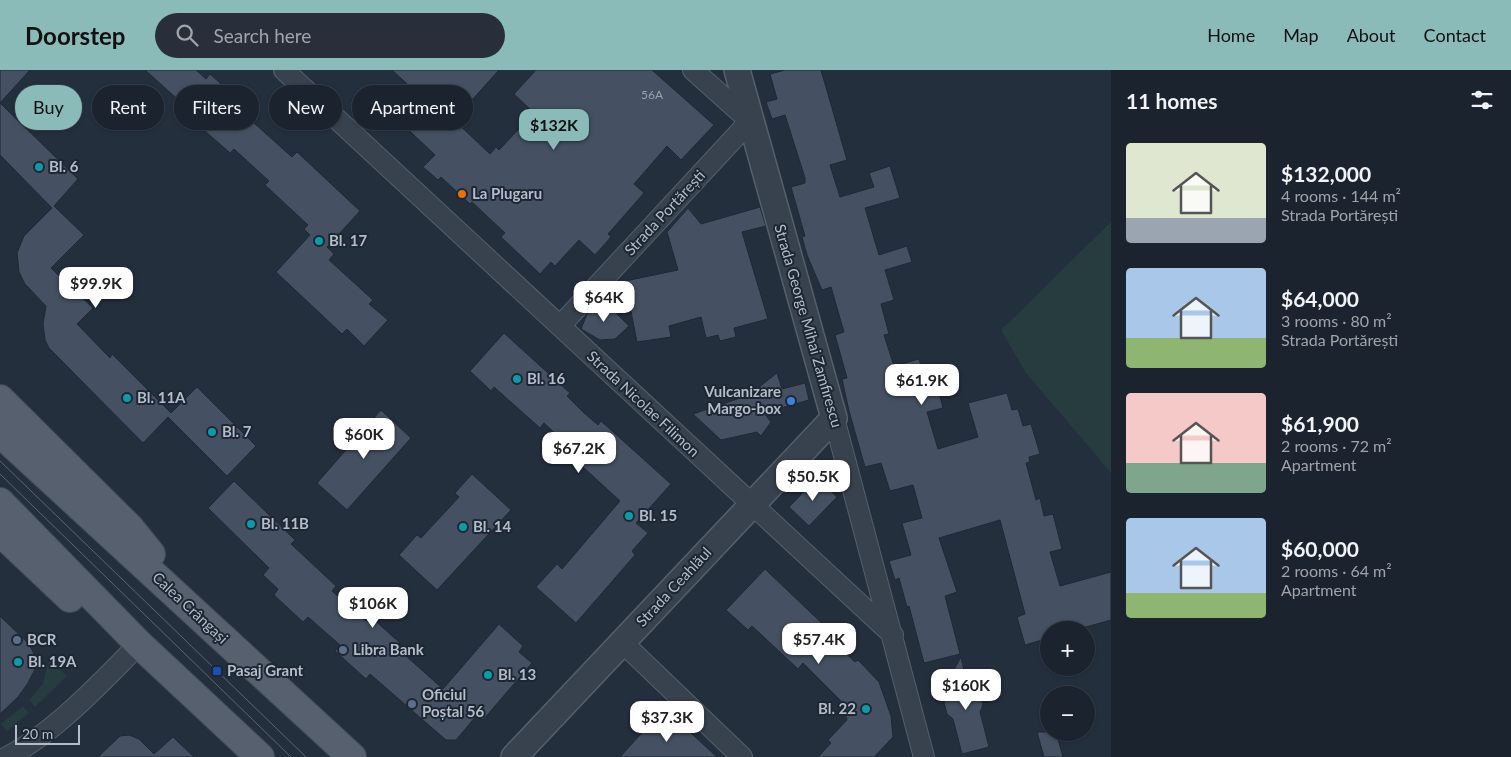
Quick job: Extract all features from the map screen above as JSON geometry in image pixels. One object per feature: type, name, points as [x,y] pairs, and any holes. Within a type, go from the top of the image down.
[{"type":"main road","points":[[0,399],[140,539],[175,594]]},
{"type":"main road","name":"Calea Crângași","points":[[0,434],[26,460],[352,757]]},
{"type":"main road","points":[[0,502],[140,644],[260,757]]},
{"type":"main road","points":[[0,532],[89,617],[108,630],[140,644]]},
{"type":"street","name":"Strada Nicolae Filimon","points":[[284,70],[893,635]]},
{"type":"street","points":[[693,70],[750,121]]},
{"type":"street","name":"Strada George Mihai Zamfirescu","points":[[737,70],[834,418],[924,757]]},
{"type":"street","name":"Strada Portărești","points":[[560,326],[750,121]]},
{"type":"street","name":"Strada Ceahlăul","points":[[514,757],[834,418]]},
{"type":"street","points":[[622,642],[742,757]]},
{"type":"street","points":[[7,757],[21,750],[47,730],[112,672],[140,644]]},
{"type":"green space","points":[[1111,222],[1111,473],[1026,373],[1001,330]]},
{"type":"green space","points":[[51,660],[67,676],[35,707],[29,700],[43,684],[47,666]]},
{"type":"green space","points":[[23,706],[29,713],[7,731],[1,724]]},
{"type":"building","points":[[0,70],[30,70],[15,85],[0,103]]},
{"type":"building","name":"Bl. 17","points":[[145,70],[196,70],[206,79],[210,74],[222,85],[174,85],[174,96]]},
{"type":"building","points":[[392,70],[499,70],[473,99],[473,85],[408,85]]},
{"type":"building","points":[[536,70],[652,70],[714,125],[681,160],[667,146],[634,184],[644,193],[608,234],[611,237],[595,255],[579,240],[555,266],[551,262],[540,274],[501,237],[505,233],[472,202],[470,204],[441,177],[438,180],[423,167],[435,155],[409,130],[465,130],[490,154],[496,147],[499,150],[534,113],[514,94]]},
{"type":"building","points":[[785,70],[821,70],[847,160],[830,165],[840,197],[874,187],[869,173],[890,166],[900,198],[865,208],[879,255],[907,246],[912,262],[885,270],[894,300],[881,304],[889,334],[884,335],[894,366],[919,359],[929,391],[938,389],[943,408],[927,412],[938,449],[978,437],[968,403],[1007,393],[1012,410],[1018,409],[1023,426],[1031,424],[1040,454],[1029,457],[1030,462],[1026,463],[1036,500],[1040,498],[1044,516],[1053,514],[1062,549],[1050,552],[1060,586],[1111,572],[1111,620],[1095,624],[1095,621],[1040,621],[1040,641],[1025,645],[1017,617],[1025,614],[1000,520],[939,538],[957,592],[945,596],[960,654],[924,663],[909,606],[907,607],[899,578],[895,580],[889,561],[911,555],[902,523],[922,518],[913,485],[890,491],[881,463],[865,467],[849,411],[842,379],[847,378],[835,335],[844,332],[831,287],[822,290],[807,255],[802,237],[805,236],[791,187],[805,183],[805,178],[785,115],[772,119],[766,102],[777,99],[770,74]]},
{"type":"building","points":[[0,103],[15,118],[15,130],[28,130],[78,179],[54,206],[84,235],[51,268],[93,308],[77,324],[110,358],[112,354],[171,413],[197,387],[256,446],[227,476],[168,417],[143,443],[49,348],[45,340],[43,324],[46,306],[25,284],[19,272],[17,253],[24,236],[52,208],[0,155]]},
{"type":"building","name":"Bl. 17","points":[[259,127],[292,157],[297,152],[360,211],[327,247],[334,254],[329,260],[373,300],[369,304],[388,320],[364,346],[347,329],[342,334],[276,272],[310,235],[304,229],[308,225],[265,185],[269,181],[234,149],[230,153],[204,130],[259,130]]},
{"type":"building","points":[[760,207],[766,226],[742,232],[768,319],[734,328],[736,337],[720,341],[718,335],[706,338],[701,317],[669,326],[671,337],[637,342],[625,281],[678,270],[667,232],[688,208],[701,224]]},
{"type":"building","points":[[602,299],[629,326],[615,339],[600,340],[581,329],[587,314]]},
{"type":"building","name":"Bl. 15","points":[[504,333],[570,393],[567,396],[583,412],[598,425],[601,421],[671,484],[636,523],[648,533],[632,551],[635,555],[576,623],[536,587],[557,564],[562,569],[620,501],[571,456],[575,452],[544,423],[540,428],[494,387],[491,391],[470,371]]},
{"type":"building","points":[[777,373],[782,389],[805,383],[809,400],[764,413],[771,422],[761,436],[757,432],[721,440],[693,414],[749,395]]},
{"type":"building","points":[[381,410],[411,438],[347,510],[317,483]]},
{"type":"building","name":"Bl. 14","points":[[472,474],[511,510],[437,590],[399,555],[417,535],[421,538],[459,497],[455,493]]},
{"type":"building","points":[[817,478],[837,497],[809,526],[789,507]]},
{"type":"building","points":[[234,481],[295,540],[291,544],[336,586],[332,591],[366,621],[370,616],[400,643],[396,647],[443,689],[499,624],[523,646],[519,652],[532,663],[483,720],[477,715],[456,740],[446,740],[370,674],[366,679],[335,651],[340,645],[308,617],[303,622],[274,595],[278,589],[263,575],[269,568],[208,508]]},
{"type":"building","points":[[765,569],[830,631],[827,635],[841,649],[855,662],[858,660],[879,682],[891,716],[893,737],[874,757],[818,757],[831,743],[828,740],[847,720],[842,702],[803,663],[798,669],[752,626],[748,630],[726,610]]},
{"type":"building","name":"Bl. 19A","points":[[0,616],[29,644],[36,658],[36,667],[18,697],[0,714]]},
{"type":"building","points":[[961,657],[965,675],[971,679],[974,688],[980,693],[983,705],[980,712],[989,747],[962,754],[953,719],[947,714],[944,703],[947,694],[945,686]]},
{"type":"building","points":[[658,715],[673,728],[678,721],[717,757],[620,757]]},
{"type":"building","points":[[1037,732],[1040,732],[1040,741],[1059,741],[1063,757],[1044,757]]},
{"type":"building","points":[[129,735],[139,739],[154,754],[173,737],[194,757],[98,757],[120,736]]},
{"type":"tram line","points":[[0,461],[306,757]]},
{"type":"tram line","points":[[0,474],[291,757]]},
{"type":"place","name":"Bl. 6","points":[[39,167]]},
{"type":"place","name":"La Plugaru","points":[[462,194]]},
{"type":"place","name":"Bl. 17","points":[[319,241]]},
{"type":"place","name":"Bl. 16","points":[[517,379]]},
{"type":"place","name":"Bl. 11A","points":[[127,398]]},
{"type":"place","name":"Vulcanizare Margo-box","points":[[791,401]]},
{"type":"place","name":"Bl. 7","points":[[212,432]]},
{"type":"place","name":"Bl. 15","points":[[629,516]]},
{"type":"place","name":"Bl. 11B","points":[[251,524]]},
{"type":"place","name":"Bl. 14","points":[[463,527]]},
{"type":"place","name":"BCR","points":[[17,640]]},
{"type":"place","name":"Libra Bank","points":[[343,650]]},
{"type":"place","name":"Bl. 19A","points":[[18,662]]},
{"type":"place","name":"Pasaj Grant","points":[[217,671]]},
{"type":"place","name":"Bl. 13","points":[[488,675]]},
{"type":"place","name":"Oficiul Poștal 56","points":[[412,704]]},
{"type":"place","name":"Bl. 22","points":[[866,709]]}]
